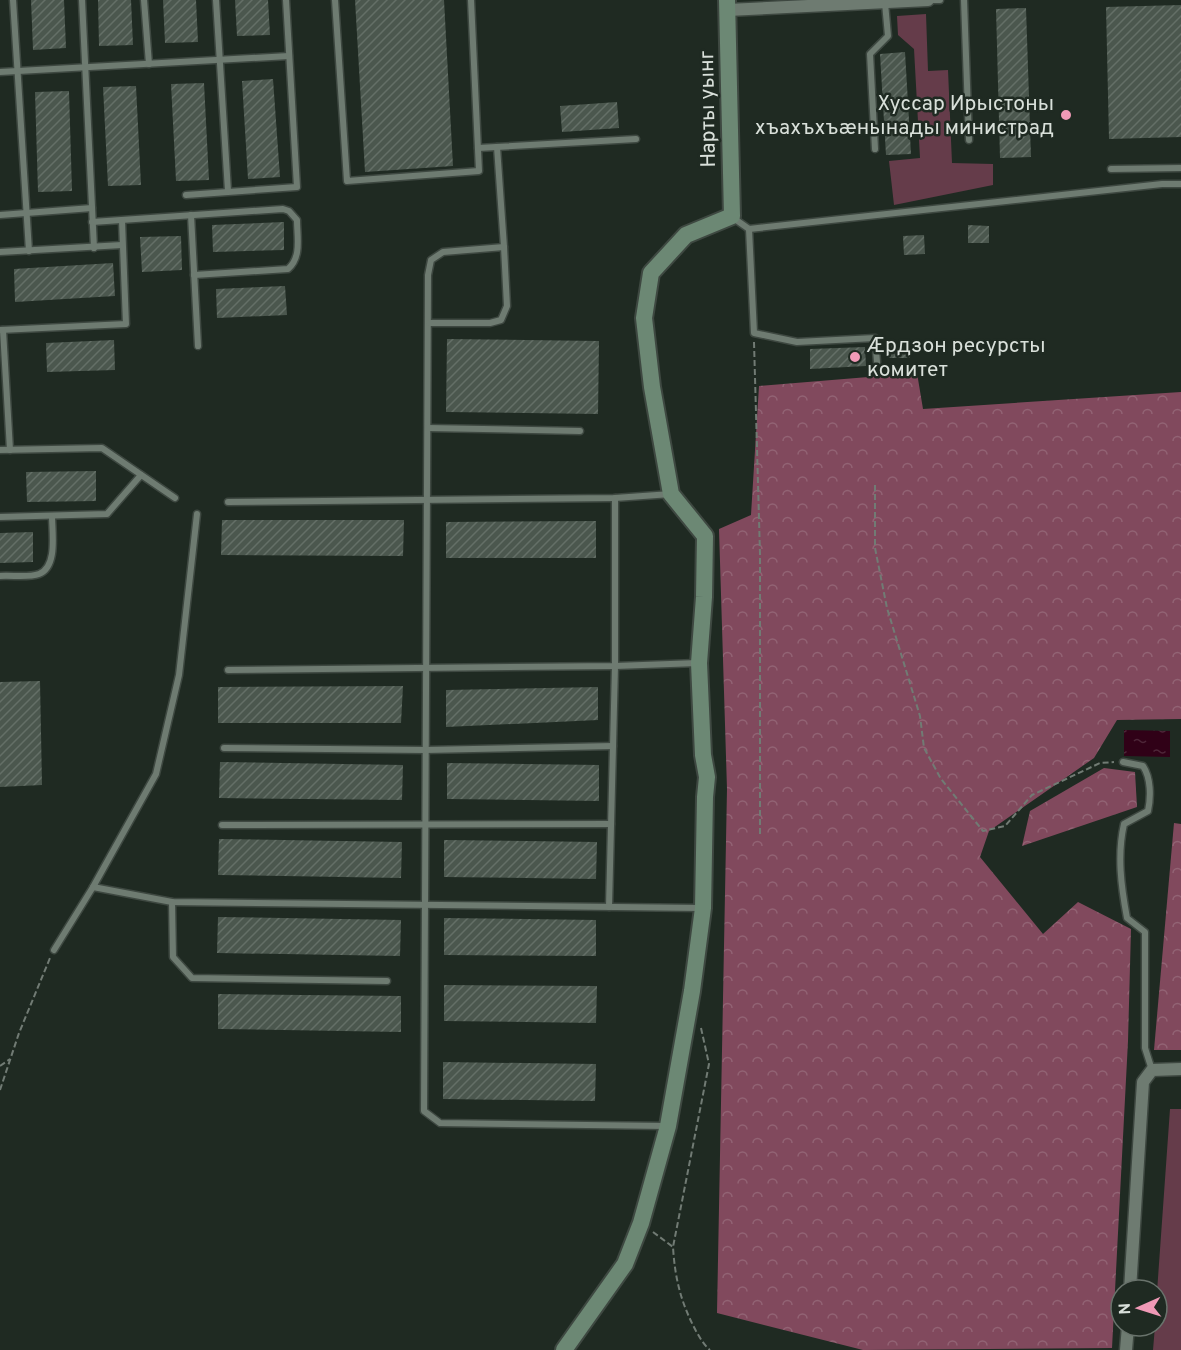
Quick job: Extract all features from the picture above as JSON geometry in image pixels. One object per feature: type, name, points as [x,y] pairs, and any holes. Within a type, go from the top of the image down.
[{"type":"street","points":[[728,5],[928,0]]},
{"type":"street","name":"Нарты уынг","points":[[728,5],[732,216]]},
{"type":"street","points":[[564,1350],[625,1264],[641,1223],[669,1126],[692,991],[703,908],[707,777],[703,755],[699,663],[704,597],[705,536],[671,494],[652,387],[644,318],[651,273],[686,235],[732,216]]},
{"type":"street","points":[[1131,1278],[1143,1082],[1152,1070],[1181,1069]]},
{"type":"lane","points":[[14,0],[29,251]]},
{"type":"lane","points":[[82,0],[94,248]]},
{"type":"lane","points":[[144,0],[149,64]]},
{"type":"lane","points":[[216,0],[228,191]]},
{"type":"lane","points":[[186,195],[297,187],[286,0]]},
{"type":"lane","points":[[335,0],[347,181],[479,171],[471,0]]},
{"type":"lane","points":[[928,0],[940,0]]},
{"type":"lane","points":[[964,0],[969,140]]},
{"type":"lane","points":[[875,149],[870,54],[888,36],[885,2]]},
{"type":"lane","points":[[0,72],[289,56]]},
{"type":"lane","points":[[478,148],[636,139]]},
{"type":"lane","points":[[429,323],[490,323],[501,320],[507,306],[503,205],[497,147]]},
{"type":"lane","points":[[1111,169],[1181,168]]},
{"type":"lane","points":[[732,216],[749,229],[1162,184],[1181,184]]},
{"type":"lane","points":[[0,215],[92,207]]},
{"type":"lane","points":[[92,222],[284,209],[297,220],[297,256],[294,264],[288,269],[194,275]]},
{"type":"lane","points":[[191,216],[198,346]]},
{"type":"lane","points":[[10,450],[2,330],[126,324],[122,221]]},
{"type":"lane","points":[[749,229],[754,333],[796,342],[875,338],[877,362]]},
{"type":"lane","points":[[0,252],[122,245]]},
{"type":"lane","points":[[504,247],[443,252],[431,260],[428,275],[423,906],[424,1111],[440,1123],[669,1126]]},
{"type":"lane","points":[[428,428],[580,431]]},
{"type":"lane","points":[[0,450],[102,448],[175,498]]},
{"type":"lane","points":[[0,518],[107,514],[141,475]]},
{"type":"lane","points":[[228,502],[615,498],[671,494]]},
{"type":"lane","points":[[609,907],[615,666],[615,498]]},
{"type":"lane","points":[[54,950],[93,887],[156,774],[179,675],[197,514]]},
{"type":"lane","points":[[0,576],[38,575],[46,570],[51,561],[52,516]]},
{"type":"lane","points":[[228,670],[425,669],[699,663]]},
{"type":"lane","points":[[224,748],[425,750],[613,746]]},
{"type":"lane","points":[[1123,762],[1143,766],[1147,772],[1149,789],[1148,811],[1124,824],[1119,845],[1122,891],[1127,918],[1145,932],[1145,1048],[1152,1070]]},
{"type":"lane","points":[[222,825],[611,824]]},
{"type":"lane","points":[[93,887],[172,902],[703,908]]},
{"type":"lane","points":[[172,902],[173,957],[192,978],[387,981]]},
{"type":"path","points":[[754,333],[760,555],[760,834]]},
{"type":"path","points":[[875,485],[875,548],[887,608],[920,716],[924,748],[941,780],[983,831],[1005,826],[1032,795],[1100,763],[1123,762]]},
{"type":"path","points":[[0,1090],[10,1059],[54,950]]},
{"type":"path","points":[[700,1022],[709,1064],[673,1247],[674,1274],[684,1310],[704,1346],[710,1350]]},
{"type":"path","points":[[0,1066],[10,1059]]},
{"type":"path","points":[[641,1223],[673,1247]]},
{"type":"shaded area","points":[[926,14],[928,71],[948,70],[952,163],[993,164],[993,185],[894,205],[889,161],[920,158],[914,49],[898,35],[897,16]]},
{"type":"shaded area","points":[[1170,1109],[1181,1109],[1181,1350],[1153,1350],[1154,1338],[1169,1338],[1169,1278],[1158,1278]]},
{"type":"green space","points":[[917,373],[923,409],[1181,392],[1181,719],[1117,720],[1094,758],[989,831],[980,857],[1043,934],[1078,902],[1131,929],[1128,1041],[1116,1278],[1109,1278],[1109,1338],[1113,1338],[1112,1348],[863,1350],[717,1313],[727,789],[719,529],[751,515],[759,386]]},
{"type":"green space","points":[[1104,768],[1135,772],[1137,807],[1022,846],[1030,811]]},
{"type":"green space","points":[[1174,823],[1181,824],[1181,1050],[1154,1050]]},
{"type":"water","points":[[1124,730],[1170,731],[1170,757],[1124,756]]},
{"type":"building","points":[[31,0],[64,0],[66,48],[33,50]]},
{"type":"building","points":[[98,0],[131,0],[133,45],[99,46]]},
{"type":"building","points":[[163,0],[196,0],[198,42],[165,43]]},
{"type":"building","points":[[235,0],[268,0],[270,35],[237,36]]},
{"type":"building","points":[[355,0],[444,0],[453,166],[365,172]]},
{"type":"building","points":[[1181,5],[1181,137],[1109,139],[1106,7]]},
{"type":"building","points":[[1026,8],[1031,157],[1000,158],[996,9]]},
{"type":"building","points":[[905,52],[911,154],[886,155],[880,54]]},
{"type":"building","points":[[273,79],[280,177],[248,179],[242,81]]},
{"type":"building","points":[[204,83],[209,180],[176,181],[171,84]]},
{"type":"building","points":[[136,86],[141,185],[108,186],[103,87]]},
{"type":"building","points":[[69,91],[72,191],[38,192],[35,92]]},
{"type":"building","points":[[617,102],[619,128],[562,132],[560,106]]},
{"type":"building","points":[[284,222],[284,250],[213,252],[212,225]]},
{"type":"building","points":[[968,225],[989,226],[989,243],[968,243]]},
{"type":"building","points":[[924,235],[925,254],[904,255],[903,236]]},
{"type":"building","points":[[181,236],[182,270],[142,272],[140,237]]},
{"type":"building","points":[[113,263],[115,296],[15,302],[14,269]]},
{"type":"building","points":[[285,286],[287,315],[217,318],[216,289]]},
{"type":"building","points":[[447,339],[599,341],[598,414],[446,412]]},
{"type":"building","points":[[114,340],[115,370],[47,372],[46,343]]},
{"type":"building","points":[[887,345],[909,345],[910,358],[887,358]]},
{"type":"building","points":[[865,347],[866,366],[810,369],[810,349]]},
{"type":"building","points":[[96,471],[96,501],[27,502],[26,472]]},
{"type":"building","points":[[222,520],[404,520],[403,556],[221,555]]},
{"type":"building","points":[[596,521],[596,558],[446,558],[446,522]]},
{"type":"building","points":[[33,532],[33,562],[0,563],[0,533]]},
{"type":"building","points":[[40,681],[42,785],[0,787],[0,682]]},
{"type":"building","points":[[403,686],[401,723],[218,723],[218,687]]},
{"type":"building","points":[[598,687],[598,720],[446,727],[446,690]]},
{"type":"building","points":[[220,762],[403,765],[402,800],[219,798]]},
{"type":"building","points":[[447,763],[599,765],[599,801],[447,799]]},
{"type":"building","points":[[219,839],[402,842],[401,878],[218,875]]},
{"type":"building","points":[[444,840],[597,842],[596,879],[444,877]]},
{"type":"building","points":[[218,917],[401,920],[400,956],[217,953]]},
{"type":"building","points":[[444,918],[596,920],[596,956],[444,955]]},
{"type":"building","points":[[444,985],[597,986],[596,1023],[444,1021]]},
{"type":"building","points":[[218,994],[401,996],[401,1032],[218,1029]]},
{"type":"building","points":[[443,1062],[596,1064],[595,1101],[443,1099]]},
{"type":"place","name":"Хуссар Ирыстоны хъахъхъæнынады министрад","points":[[1066,115]]},
{"type":"place","name":"Æрдзон ресурсты комитет","points":[[855,357]]}]
